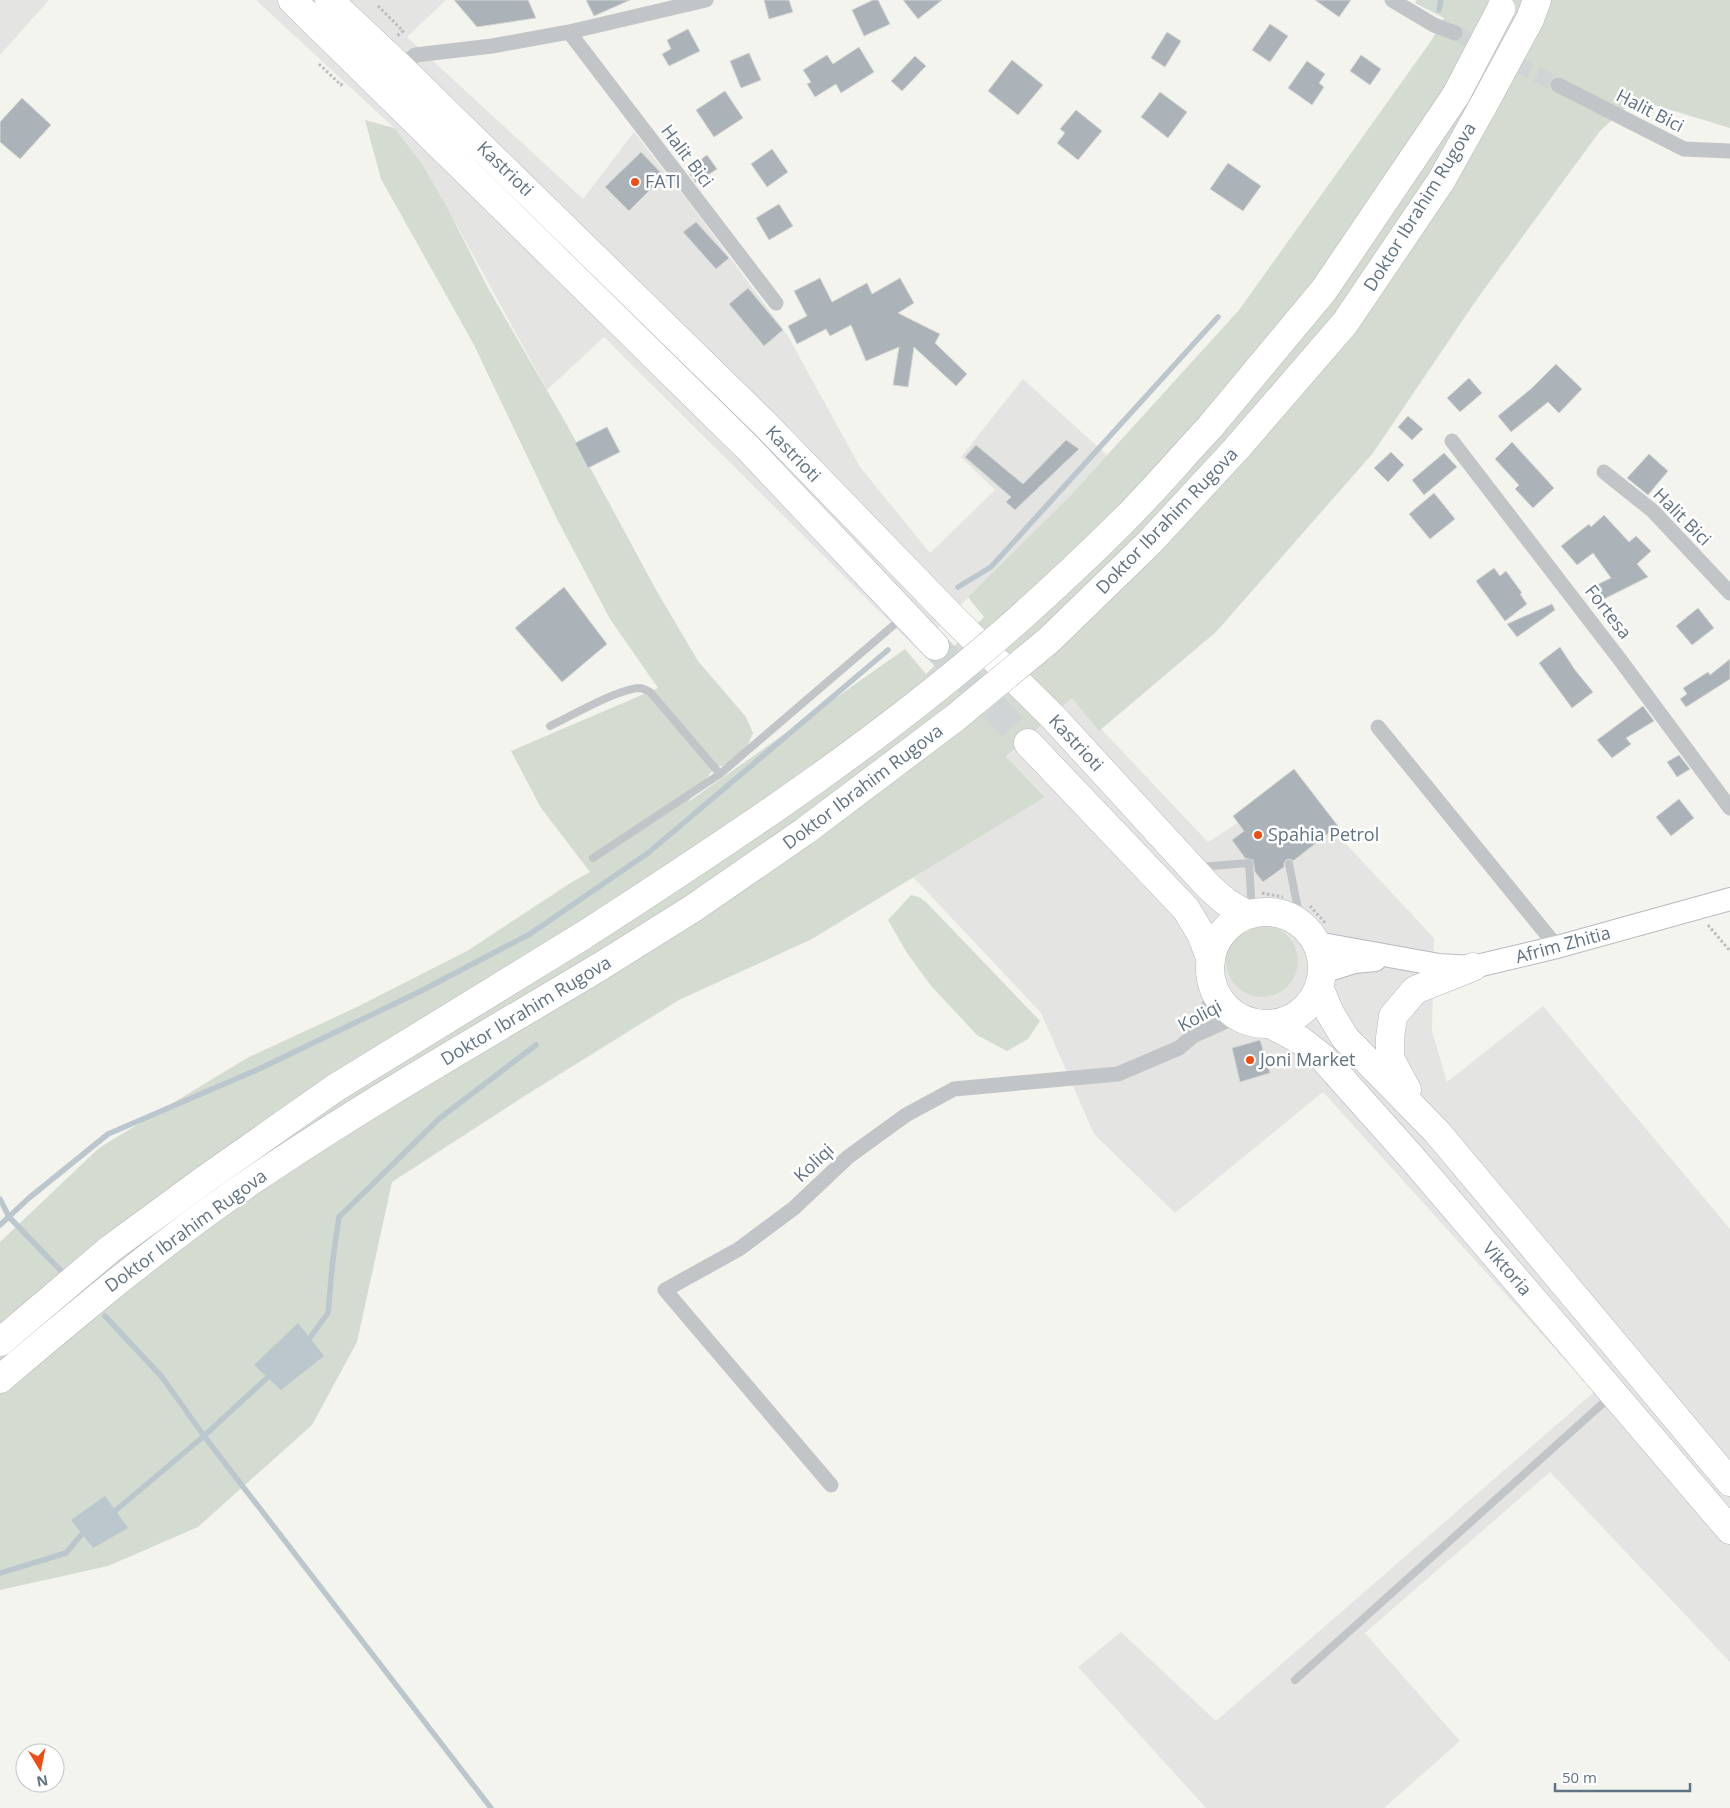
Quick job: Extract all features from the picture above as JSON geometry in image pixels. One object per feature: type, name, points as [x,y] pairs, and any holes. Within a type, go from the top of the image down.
[{"type":"highway","name":"Kastrioti","points":[[292,0],[748,448],[936,646]]},
{"type":"highway","name":"Kastrioti","points":[[329,0],[408,61],[953,618],[1054,718],[1209,887],[1226,902],[1251,907]]},
{"type":"highway","name":"Doktor Ibrahim Rugova","points":[[0,1342],[110,1250],[204,1180],[335,1088],[584,935],[777,808],[953,675],[1030,609],[1124,520],[1210,427],[1324,290],[1456,95],[1503,5]]},
{"type":"highway","name":"Doktor Ibrahim Rugova","points":[[0,1379],[136,1266],[256,1178],[375,1101],[601,966],[692,909],[797,837],[955,718],[1049,640],[1150,542],[1237,448],[1345,323],[1441,181],[1534,9]]},
{"type":"highway","name":"Kastrioti","points":[[1028,743],[1186,909],[1200,934],[1211,960]]},
{"type":"highway","points":[[1251,907],[1312,924],[1322,957],[1321,979],[1312,1001],[1300,1013],[1286,1020],[1270,1024],[1254,1022],[1238,1016],[1225,1006],[1216,992],[1211,976],[1211,960],[1215,945],[1223,932],[1251,907]]},
{"type":"highway","points":[[1437,1132],[1405,1087],[1390,1058],[1393,1016],[1415,990],[1473,967]]},
{"type":"highway","name":"Viktoria","points":[[1321,979],[1330,1013],[1346,1038],[1437,1132],[1730,1482]]},
{"type":"highway","name":"Viktoria","points":[[1270,1024],[1300,1040],[1323,1058],[1413,1159],[1614,1392],[1730,1530]]},
{"type":"street","points":[[408,61],[568,32],[706,0]]},
{"type":"street","points":[[1392,0],[1434,25],[1455,33]]},
{"type":"street","name":"Halit Bici","points":[[568,32],[776,303]]},
{"type":"street","name":"Halit Bici","points":[[1558,85],[1684,149],[1730,151]]},
{"type":"street","name":"Fortesa","points":[[1452,441],[1622,661],[1730,808]]},
{"type":"street","name":"Halit Bici","points":[[1604,472],[1653,511],[1730,593]]},
{"type":"street","points":[[1378,727],[1557,947]]},
{"type":"street","name":"Afrim Zhitia","points":[[1312,924],[1394,958],[1439,965],[1473,967],[1557,947],[1730,899]]},
{"type":"street","name":"Afrim Zhitia","points":[[1321,979],[1354,962],[1394,958]]},
{"type":"street","points":[[1193,1036],[1216,992]]},
{"type":"street","name":"Koliqi","points":[[831,1485],[665,1290],[739,1249],[794,1208],[848,1156],[906,1115],[954,1089],[1118,1074],[1179,1048],[1193,1036],[1238,1016]]},
{"type":"lane","points":[[593,858],[720,774],[905,615]]},
{"type":"lane","points":[[550,726],[614,695],[638,688],[644,689],[650,692],[720,774]]},
{"type":"lane","points":[[1190,867],[1249,863],[1251,907]]},
{"type":"lane","points":[[1289,864],[1312,924]]},
{"type":"lane","points":[[1295,1680],[1614,1392]]},
{"type":"path","points":[[378,6],[403,31],[397,37]]},
{"type":"path","points":[[390,31],[397,37],[408,61]]},
{"type":"path","points":[[319,64],[341,85],[345,81]]},
{"type":"path","points":[[1251,907],[1286,897],[1312,924],[1326,925],[1311,907],[1312,924]]},
{"type":"path","points":[[1694,910],[1730,951]]},
{"type":"shaded area","points":[[0,0],[49,0],[0,55]]},
{"type":"shaded area","points":[[256,0],[446,0],[407,37],[583,199],[634,132],[788,336],[860,467],[930,553],[995,490],[961,457],[1023,379],[1107,455],[1070,496],[917,649],[604,337],[547,390],[449,211],[394,128]]},
{"type":"shaded area","points":[[1417,0],[1730,0],[1730,128],[1635,99],[1600,131],[1477,299],[1373,453],[1216,632],[1099,731],[1072,698],[1006,757],[1045,797],[812,939],[679,1000],[523,1097],[392,1182],[357,1342],[312,1425],[198,1527],[108,1566],[0,1590],[0,1242],[99,1148],[247,1058],[355,1008],[467,951],[590,872],[541,808],[511,751],[658,688],[610,619],[558,521],[473,343],[381,179],[365,120],[394,128],[422,164],[449,211],[489,290],[567,425],[655,588],[698,661],[746,717],[753,733],[744,754],[722,766],[716,766],[688,802],[905,649],[926,674],[984,617],[968,597],[1070,496],[1239,310],[1431,41],[1444,18],[1415,3]]},
{"type":"shaded area","points":[[1072,698],[1208,842],[1281,795],[1347,845],[1434,938],[1432,1031],[1447,1082],[1543,1006],[1730,1229],[1730,1662],[1550,1472],[1365,1633],[1460,1741],[1384,1808],[1206,1808],[1078,1667],[1121,1632],[1216,1721],[1594,1392],[1323,1092],[1175,1213],[1094,1134],[1041,1013],[913,877],[1045,796],[1006,758]]},
{"type":"shaded area","points":[[911,895],[919,897],[927,903],[1040,1021],[1028,1039],[1007,1051],[977,1035],[932,987],[907,953],[888,920]]},
{"type":"shaded area","points":[[1262,925],[1282,931],[1292,941],[1298,961],[1292,981],[1282,991],[1262,997],[1242,991],[1232,981],[1226,961],[1232,941],[1242,931]]},
{"type":"shaded area","points":[[298,1323],[324,1356],[281,1390],[254,1365]]},
{"type":"shaded area","points":[[105,1496],[128,1528],[93,1548],[71,1520]]},
{"type":"building","points":[[454,0],[528,0],[536,18],[477,27]]},
{"type":"building","points":[[586,0],[630,0],[594,16]]},
{"type":"building","points":[[764,0],[789,0],[793,12],[769,19]]},
{"type":"building","points":[[873,0],[878,0],[890,24],[864,36],[852,10]]},
{"type":"building","points":[[903,0],[942,0],[918,19]]},
{"type":"building","points":[[1315,0],[1351,0],[1339,17]]},
{"type":"building","points":[[1270,24],[1288,36],[1270,62],[1252,50]]},
{"type":"building","points":[[688,29],[700,51],[669,66],[662,54],[671,49],[667,40]]},
{"type":"building","points":[[1167,32],[1181,41],[1165,67],[1151,58]]},
{"type":"building","points":[[859,47],[874,72],[841,93],[836,84],[815,97],[807,84],[811,82],[803,70],[827,55],[833,64]]},
{"type":"building","points":[[749,53],[761,80],[741,88],[730,61]]},
{"type":"building","points":[[1361,55],[1381,69],[1370,85],[1350,71]]},
{"type":"building","points":[[915,56],[926,66],[902,91],[891,81]]},
{"type":"building","points":[[1012,60],[1043,85],[1018,115],[988,91]]},
{"type":"building","points":[[1307,61],[1325,74],[1319,83],[1324,87],[1312,105],[1288,88]]},
{"type":"building","points":[[725,91],[743,118],[714,137],[696,110]]},
{"type":"building","points":[[1160,92],[1187,112],[1168,138],[1141,117]]},
{"type":"building","points":[[22,98],[51,125],[20,159],[0,142],[0,122]]},
{"type":"building","points":[[1076,110],[1102,131],[1078,160],[1057,143],[1065,133],[1060,129]]},
{"type":"building","points":[[772,149],[788,172],[767,187],[751,164]]},
{"type":"building","name":"FATI","points":[[641,152],[664,176],[629,211],[605,187]]},
{"type":"building","points":[[707,155],[717,169],[696,183],[687,170]]},
{"type":"building","points":[[1228,163],[1261,186],[1243,211],[1210,189]]},
{"type":"building","points":[[779,204],[793,226],[769,240],[756,218]]},
{"type":"building","points":[[696,222],[729,258],[716,269],[683,232]]},
{"type":"building","points":[[820,278],[832,302],[867,283],[872,294],[900,278],[914,303],[898,313],[940,334],[935,343],[967,374],[956,386],[914,347],[908,387],[893,385],[899,347],[866,361],[851,325],[830,336],[826,329],[797,344],[788,326],[807,316],[794,291]]},
{"type":"building","points":[[748,288],[783,330],[764,346],[729,304]]},
{"type":"building","points":[[1556,364],[1582,389],[1559,413],[1548,402],[1511,432],[1498,416],[1532,388]]},
{"type":"building","points":[[1469,378],[1482,393],[1460,412],[1447,398]]},
{"type":"building","points":[[1408,416],[1423,429],[1412,440],[1398,427]]},
{"type":"building","points":[[607,427],[620,452],[588,468],[575,443]]},
{"type":"building","points":[[1066,440],[1079,449],[1015,510],[1006,502],[1011,497],[965,457],[976,445],[1023,484]]},
{"type":"building","points":[[1512,442],[1554,488],[1533,508],[1515,489],[1519,485],[1495,459]]},
{"type":"building","points":[[1391,452],[1404,465],[1388,482],[1374,468]]},
{"type":"building","points":[[1444,453],[1457,467],[1424,495],[1412,480]]},
{"type":"building","points":[[1649,454],[1668,471],[1648,495],[1627,478]]},
{"type":"building","points":[[1434,493],[1455,519],[1430,539],[1409,514]]},
{"type":"building","points":[[1604,515],[1629,542],[1636,536],[1651,551],[1637,564],[1648,577],[1598,602],[1590,588],[1611,578],[1593,553],[1577,565],[1561,546],[1589,524],[1591,527]]},
{"type":"building","points":[[1494,568],[1500,576],[1506,571],[1522,593],[1520,594],[1527,604],[1505,621],[1476,581]]},
{"type":"building","points":[[564,587],[607,644],[562,682],[515,628]]},
{"type":"building","points":[[1552,604],[1555,610],[1517,637],[1507,624]]},
{"type":"building","points":[[1698,608],[1714,628],[1692,645],[1676,626]]},
{"type":"building","points":[[1560,647],[1575,670],[1593,692],[1572,708],[1539,663]]},
{"type":"building","points":[[1730,659],[1730,679],[1686,707],[1680,699],[1687,694],[1683,688],[1708,672],[1710,675]]},
{"type":"building","points":[[1643,706],[1654,721],[1626,738],[1631,744],[1612,758],[1597,740]]},
{"type":"building","points":[[1679,755],[1690,769],[1677,777],[1667,762]]},
{"type":"building","points":[[1294,769],[1338,826],[1293,861],[1290,859],[1286,860],[1284,867],[1263,882],[1255,872],[1253,860],[1245,858],[1232,840],[1244,831],[1233,816]]},
{"type":"building","points":[[1679,799],[1694,818],[1671,836],[1656,817]]},
{"type":"building","name":"Joni Market","points":[[1260,1040],[1270,1073],[1240,1082],[1232,1048]]},
{"type":"waterway","points":[[1439,10],[1441,0]]},
{"type":"waterway","points":[[958,587],[991,567],[1218,317]]},
{"type":"waterway","points":[[0,1225],[29,1198],[108,1134],[259,1069],[419,992],[530,934],[648,853],[888,650]]},
{"type":"waterway","points":[[309,1339],[328,1313],[339,1217],[440,1118],[536,1045]]},
{"type":"waterway","points":[[0,1199],[9,1217],[64,1274]]},
{"type":"waterway","points":[[105,1316],[162,1377],[204,1436],[491,1808]]},
{"type":"waterway","points":[[115,1511],[204,1436],[268,1377]]},
{"type":"waterway","points":[[0,1573],[66,1553],[82,1534]]},
{"type":"tunnel","points":[[1455,33],[1558,85]]},
{"type":"tunnel","points":[[935,646],[1028,743]]},
{"type":"place","name":"FATI","points":[[635,182]]},
{"type":"place","name":"Spahia Petrol","points":[[1258,835]]},
{"type":"place","name":"Joni Market","points":[[1250,1060]]}]
